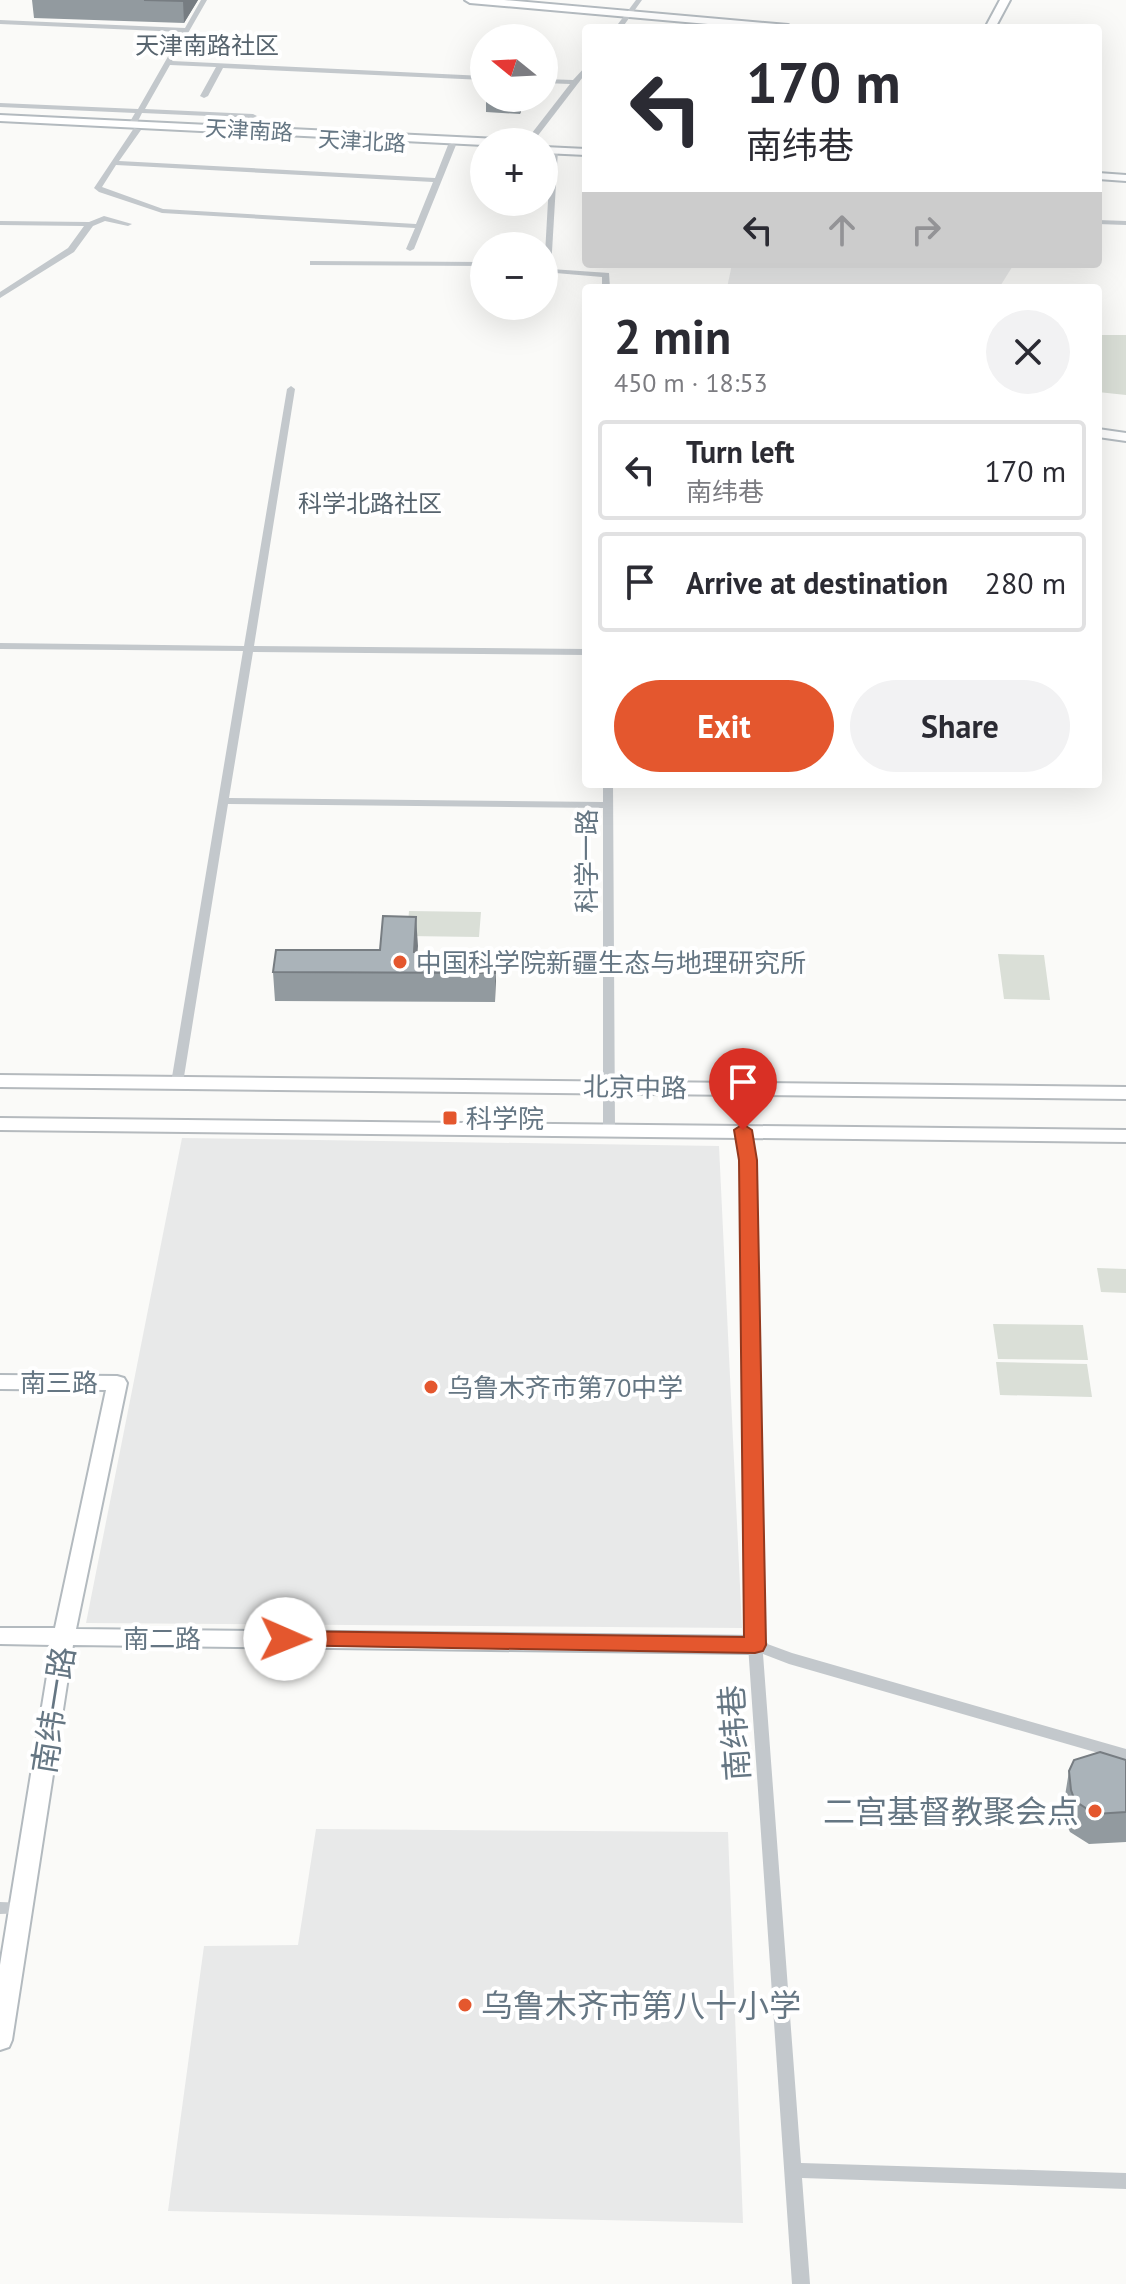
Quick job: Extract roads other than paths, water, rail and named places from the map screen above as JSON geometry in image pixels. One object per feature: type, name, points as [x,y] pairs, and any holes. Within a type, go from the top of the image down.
[{"type":"main road","name":"北京中路","points":[[0,1081],[1126,1093]]},
{"type":"main road","name":"北京中路","points":[[0,1124],[1126,1136]]},
{"type":"street","points":[[204,0],[98,188],[104,194],[134,200],[162,211],[418,226]]},
{"type":"street","points":[[470,0],[750,24]]},
{"type":"street","points":[[629,24],[639,0]]},
{"type":"street","points":[[622,24],[648,0]]},
{"type":"street","points":[[992,24],[1005,0]]},
{"type":"street","points":[[0,22],[187,30]]},
{"type":"street","points":[[167,63],[470,77]]},
{"type":"street","points":[[204,96],[220,66]]},
{"type":"street","points":[[540,128],[582,73]]},
{"type":"street","points":[[558,81],[575,82]]},
{"type":"street","points":[[547,128],[582,83]]},
{"type":"street","points":[[0,105],[253,116]]},
{"type":"street","name":"天津北路","points":[[0,120],[470,146]]},
{"type":"street","points":[[420,141],[470,142]]},
{"type":"street","points":[[410,249],[452,145]]},
{"type":"street","points":[[558,148],[582,149]]},
{"type":"street","points":[[114,163],[437,180]]},
{"type":"street","points":[[1102,170],[1126,171]]},
{"type":"street","points":[[1102,176],[1126,178]]},
{"type":"street","points":[[0,223],[90,224],[104,218],[128,224]]},
{"type":"street","points":[[1102,222],[1126,223]]},
{"type":"street","points":[[0,296],[71,250],[90,224]]},
{"type":"street","points":[[313,263],[470,264]]},
{"type":"street","points":[[558,272],[606,275],[606,284]]},
{"type":"street","points":[[177,1083],[291,389]]},
{"type":"street","points":[[1102,434],[1126,437]]},
{"type":"street","points":[[0,646],[582,652]]},
{"type":"street","name":"科学一路","points":[[608,788],[609,1129]]},
{"type":"street","points":[[224,801],[608,805]]},
{"type":"street","name":"南纬巷","points":[[743,1130],[748,1160],[755,1645],[801,2284]]},
{"type":"street","name":"南三路","points":[[0,1382],[117,1383]]},
{"type":"street","name":"南纬一路","points":[[0,2040],[10,1908],[117,1383]]},
{"type":"street","name":"南二路","points":[[0,1636],[755,1645]]},
{"type":"street","points":[[755,1645],[789,1658],[1126,1755]]},
{"type":"street","points":[[793,2170],[1126,2181]]},
{"type":"place","name":"中国科学院新疆生态与地理研究所","points":[[400,962]]},
{"type":"place","name":"科学院","points":[[450,1118]]},
{"type":"place","name":"乌鲁木齐市第70中学","points":[[431,1387]]},
{"type":"place","name":"二宫基督教聚会点","points":[[1095,1811]]},
{"type":"place","name":"乌鲁木齐市第八十小学","points":[[465,2005]]},
{"type":"district","name":"天津南路社区","points":[[207,45]]},
{"type":"district","name":"科学北路社区","points":[[370,503]]}]
